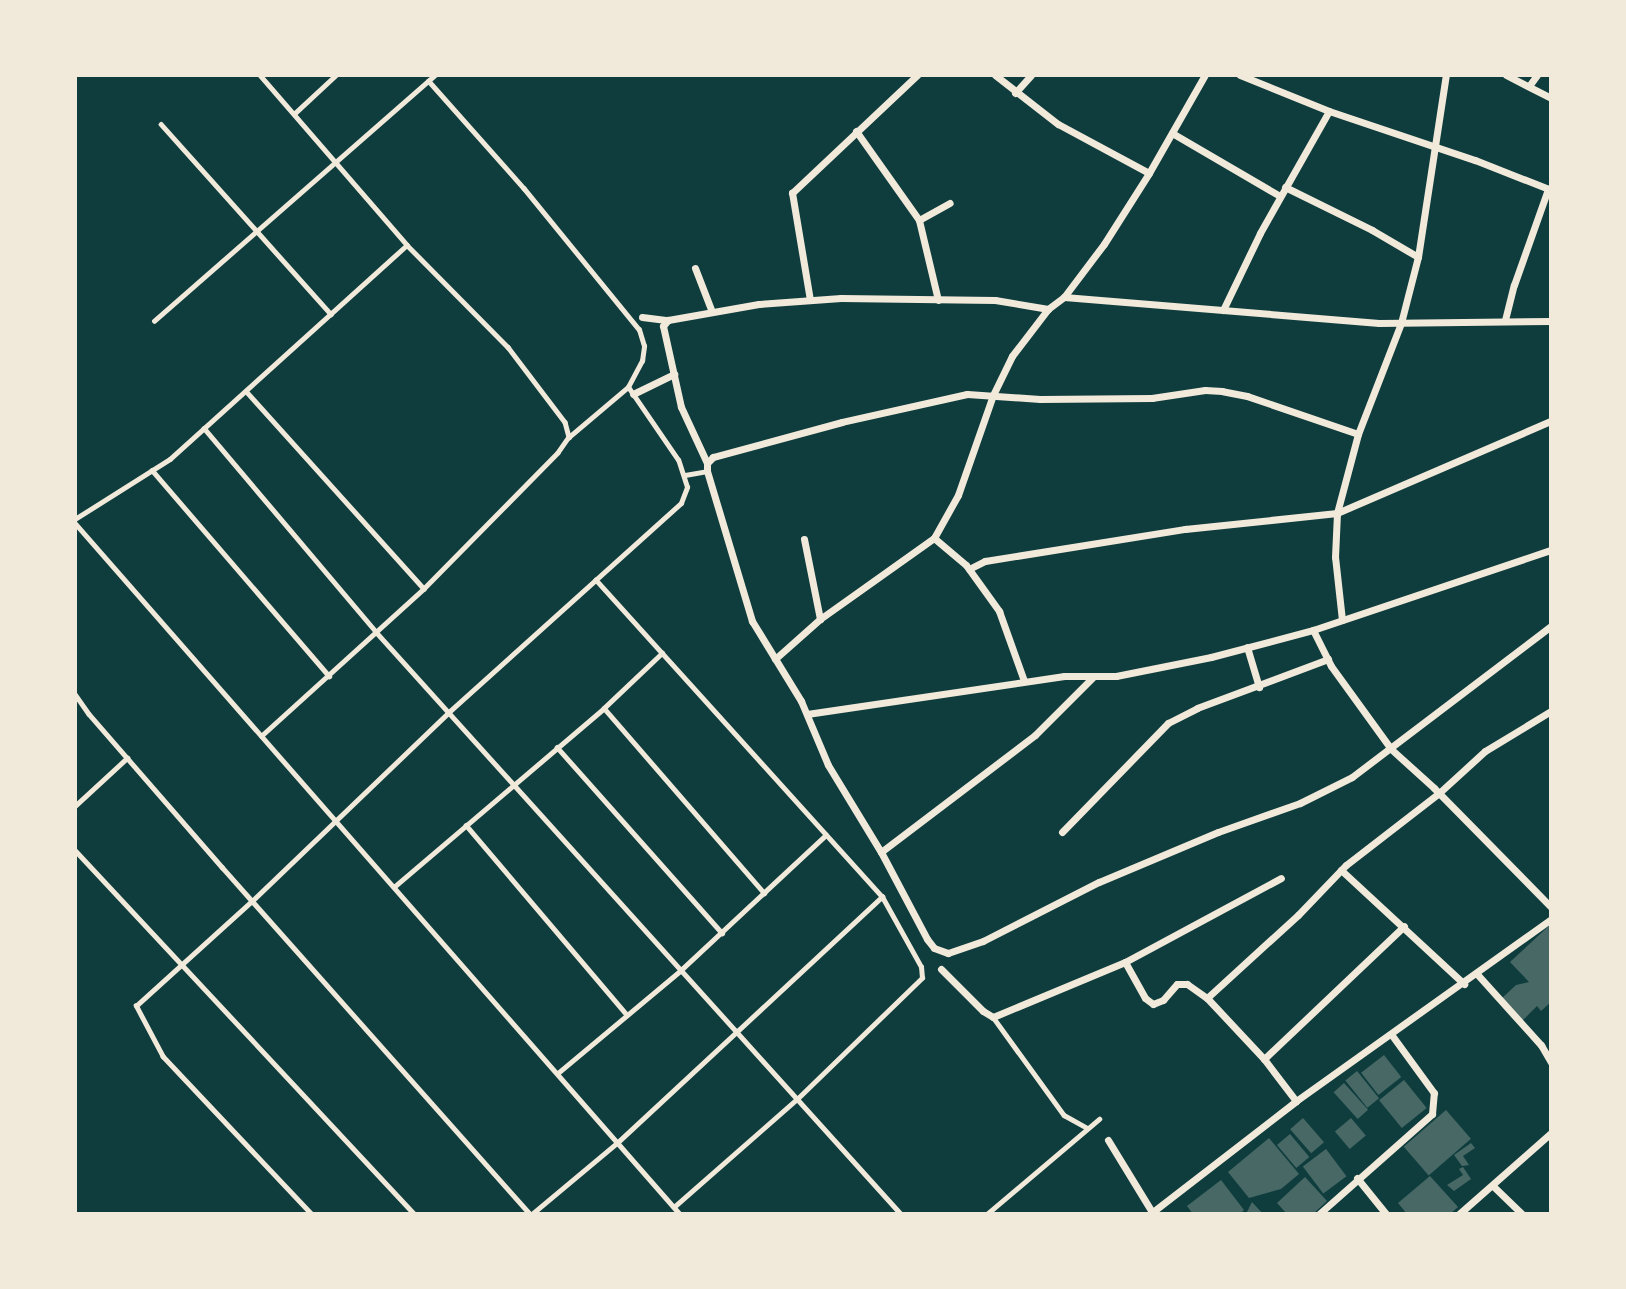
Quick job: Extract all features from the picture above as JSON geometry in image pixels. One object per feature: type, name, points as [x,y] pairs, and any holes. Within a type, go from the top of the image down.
[{"type":"street","points":[[810,300],[792,193],[917,75]]},
{"type":"street","points":[[995,75],[1058,124],[1149,173]]},
{"type":"street","points":[[1015,93],[1031,75]]},
{"type":"street","points":[[775,660],[820,619],[934,538],[958,495],[993,395],[1012,356],[1048,309],[1064,297],[1104,244],[1149,173],[1205,75]]},
{"type":"street","points":[[1240,75],[1329,111],[1549,189],[1514,285],[1505,320]]},
{"type":"street","points":[[1342,620],[1335,556],[1337,513],[1359,434],[1401,323],[1418,257],[1446,75]]},
{"type":"street","points":[[1506,75],[1551,98]]},
{"type":"street","points":[[1530,86],[1537,75]]},
{"type":"street","points":[[1223,310],[1285,187],[1329,111]]},
{"type":"street","points":[[856,131],[919,220],[937,300]]},
{"type":"street","points":[[1172,133],[1280,197]]},
{"type":"street","points":[[1285,187],[1418,257]]},
{"type":"street","points":[[919,220],[950,203]]},
{"type":"street","points":[[695,268],[712,312]]},
{"type":"street","points":[[1064,297],[1401,323],[1551,321]]},
{"type":"street","points":[[642,317],[668,320],[712,312],[841,298],[995,300],[1048,309]]},
{"type":"street","points":[[668,320],[663,326],[685,420],[707,467],[752,621],[807,713],[828,765],[881,852],[927,939],[934,948],[948,953],[983,941],[1099,882],[1159,856],[1300,803],[1352,777],[1551,626]]},
{"type":"street","points":[[630,391],[674,374]]},
{"type":"street","points":[[707,467],[713,457],[842,422],[967,394],[1040,399],[1152,398],[1205,390],[1222,391],[1247,396],[1359,434]]},
{"type":"street","points":[[969,569],[985,561],[1085,548],[1185,529],[1337,513],[1551,421]]},
{"type":"street","points":[[934,538],[969,569],[999,611],[1024,681]]},
{"type":"street","points":[[804,539],[820,619]]},
{"type":"street","points":[[807,713],[1063,676],[1092,678],[1212,657],[1313,630],[1551,550]]},
{"type":"street","points":[[1313,630],[1328,659],[1391,749],[1439,793],[1551,907]]},
{"type":"street","points":[[1247,647],[1259,687]]},
{"type":"street","points":[[1062,832],[1168,723],[1197,708],[1328,659]]},
{"type":"street","points":[[881,852],[1035,735],[1092,678]]},
{"type":"street","points":[[1206,998],[1298,915],[1341,870],[1439,793],[1485,751],[1551,711]]},
{"type":"street","points":[[1341,870],[1464,984]]},
{"type":"street","points":[[941,969],[983,1012],[993,1017],[1125,962],[1281,878]]},
{"type":"street","points":[[1108,1140],[1151,1213],[1296,1101],[1464,984],[1551,919]]},
{"type":"street","points":[[1264,1059],[1404,926]]},
{"type":"street","points":[[1125,962],[1145,998],[1153,1004],[1163,1000],[1177,984],[1187,984],[1206,998],[1264,1059],[1296,1101]]},
{"type":"street","points":[[1477,974],[1541,1045],[1551,1062]]},
{"type":"street","points":[[1319,1214],[1432,1114],[1436,1104],[1434,1093],[1391,1034]]},
{"type":"street","points":[[1459,1214],[1551,1133]]},
{"type":"street","points":[[1357,1178],[1386,1214]]},
{"type":"street","points":[[1493,1185],[1522,1214]]},
{"type":"lane","points":[[260,75],[407,245],[508,348],[565,422],[569,438]]},
{"type":"lane","points":[[294,114],[336,75]]},
{"type":"lane","points":[[154,321],[255,229],[435,75]]},
{"type":"lane","points":[[262,736],[424,589],[558,453],[569,438],[630,391],[643,354],[644,346],[639,330],[524,188],[428,81]]},
{"type":"lane","points":[[161,124],[331,314]]},
{"type":"lane","points":[[407,245],[204,428],[152,470],[75,521],[680,1214]]},
{"type":"lane","points":[[246,391],[424,589]]},
{"type":"lane","points":[[311,1214],[163,1057],[136,1006],[252,901],[449,712],[681,503],[687,487],[685,475],[678,460],[630,391]]},
{"type":"lane","points":[[204,428],[377,633],[901,1214]]},
{"type":"lane","points":[[685,475],[707,467]]},
{"type":"lane","points":[[152,470],[329,676]]},
{"type":"lane","points":[[596,580],[882,897],[921,967],[922,978],[797,1099],[674,1207]]},
{"type":"lane","points":[[394,887],[604,708],[662,653]]},
{"type":"lane","points":[[75,694],[252,901],[531,1214],[617,1143],[882,897]]},
{"type":"lane","points":[[604,708],[764,893]]},
{"type":"lane","points":[[557,747],[722,933]]},
{"type":"lane","points":[[75,806],[127,758]]},
{"type":"lane","points":[[466,825],[627,1015]]},
{"type":"lane","points":[[558,1073],[681,970],[826,835]]},
{"type":"lane","points":[[75,850],[415,1214]]},
{"type":"lane","points":[[993,1017],[1064,1115],[1087,1129]]},
{"type":"lane","points":[[987,1214],[1099,1119]]},
{"type":"building","points":[[1551,924],[1551,1002],[1541,1011],[1537,1006],[1522,1021],[1501,999],[1516,985],[1529,982],[1510,962]]},
{"type":"building","points":[[1384,1055],[1401,1077],[1378,1095],[1361,1073]]},
{"type":"building","points":[[1357,1071],[1379,1098],[1367,1108],[1345,1080]]},
{"type":"building","points":[[1404,1080],[1427,1108],[1402,1128],[1379,1100]]},
{"type":"building","points":[[1344,1083],[1368,1110],[1358,1119],[1334,1092]]},
{"type":"building","points":[[1446,1110],[1471,1139],[1429,1175],[1404,1147]]},
{"type":"building","points":[[1303,1118],[1324,1142],[1311,1153],[1290,1129]]},
{"type":"building","points":[[1351,1118],[1366,1136],[1350,1149],[1335,1131]]},
{"type":"building","points":[[1290,1134],[1309,1157],[1296,1168],[1277,1145]]},
{"type":"building","points":[[1269,1138],[1299,1174],[1281,1189],[1249,1198],[1228,1172]]},
{"type":"building","points":[[1471,1143],[1475,1148],[1463,1156],[1469,1165],[1462,1166],[1454,1155]]},
{"type":"building","points":[[1326,1149],[1346,1176],[1323,1194],[1303,1166]]},
{"type":"building","points":[[1463,1167],[1471,1179],[1454,1191],[1447,1185],[1463,1175],[1459,1169]]},
{"type":"building","points":[[1430,1176],[1458,1207],[1450,1214],[1407,1214],[1398,1203]]},
{"type":"building","points":[[1305,1177],[1327,1201],[1313,1214],[1287,1214],[1277,1203]]},
{"type":"building","points":[[1221,1180],[1244,1210],[1240,1214],[1193,1214],[1187,1206]]},
{"type":"building","points":[[1252,1202],[1263,1214],[1246,1214]]}]
